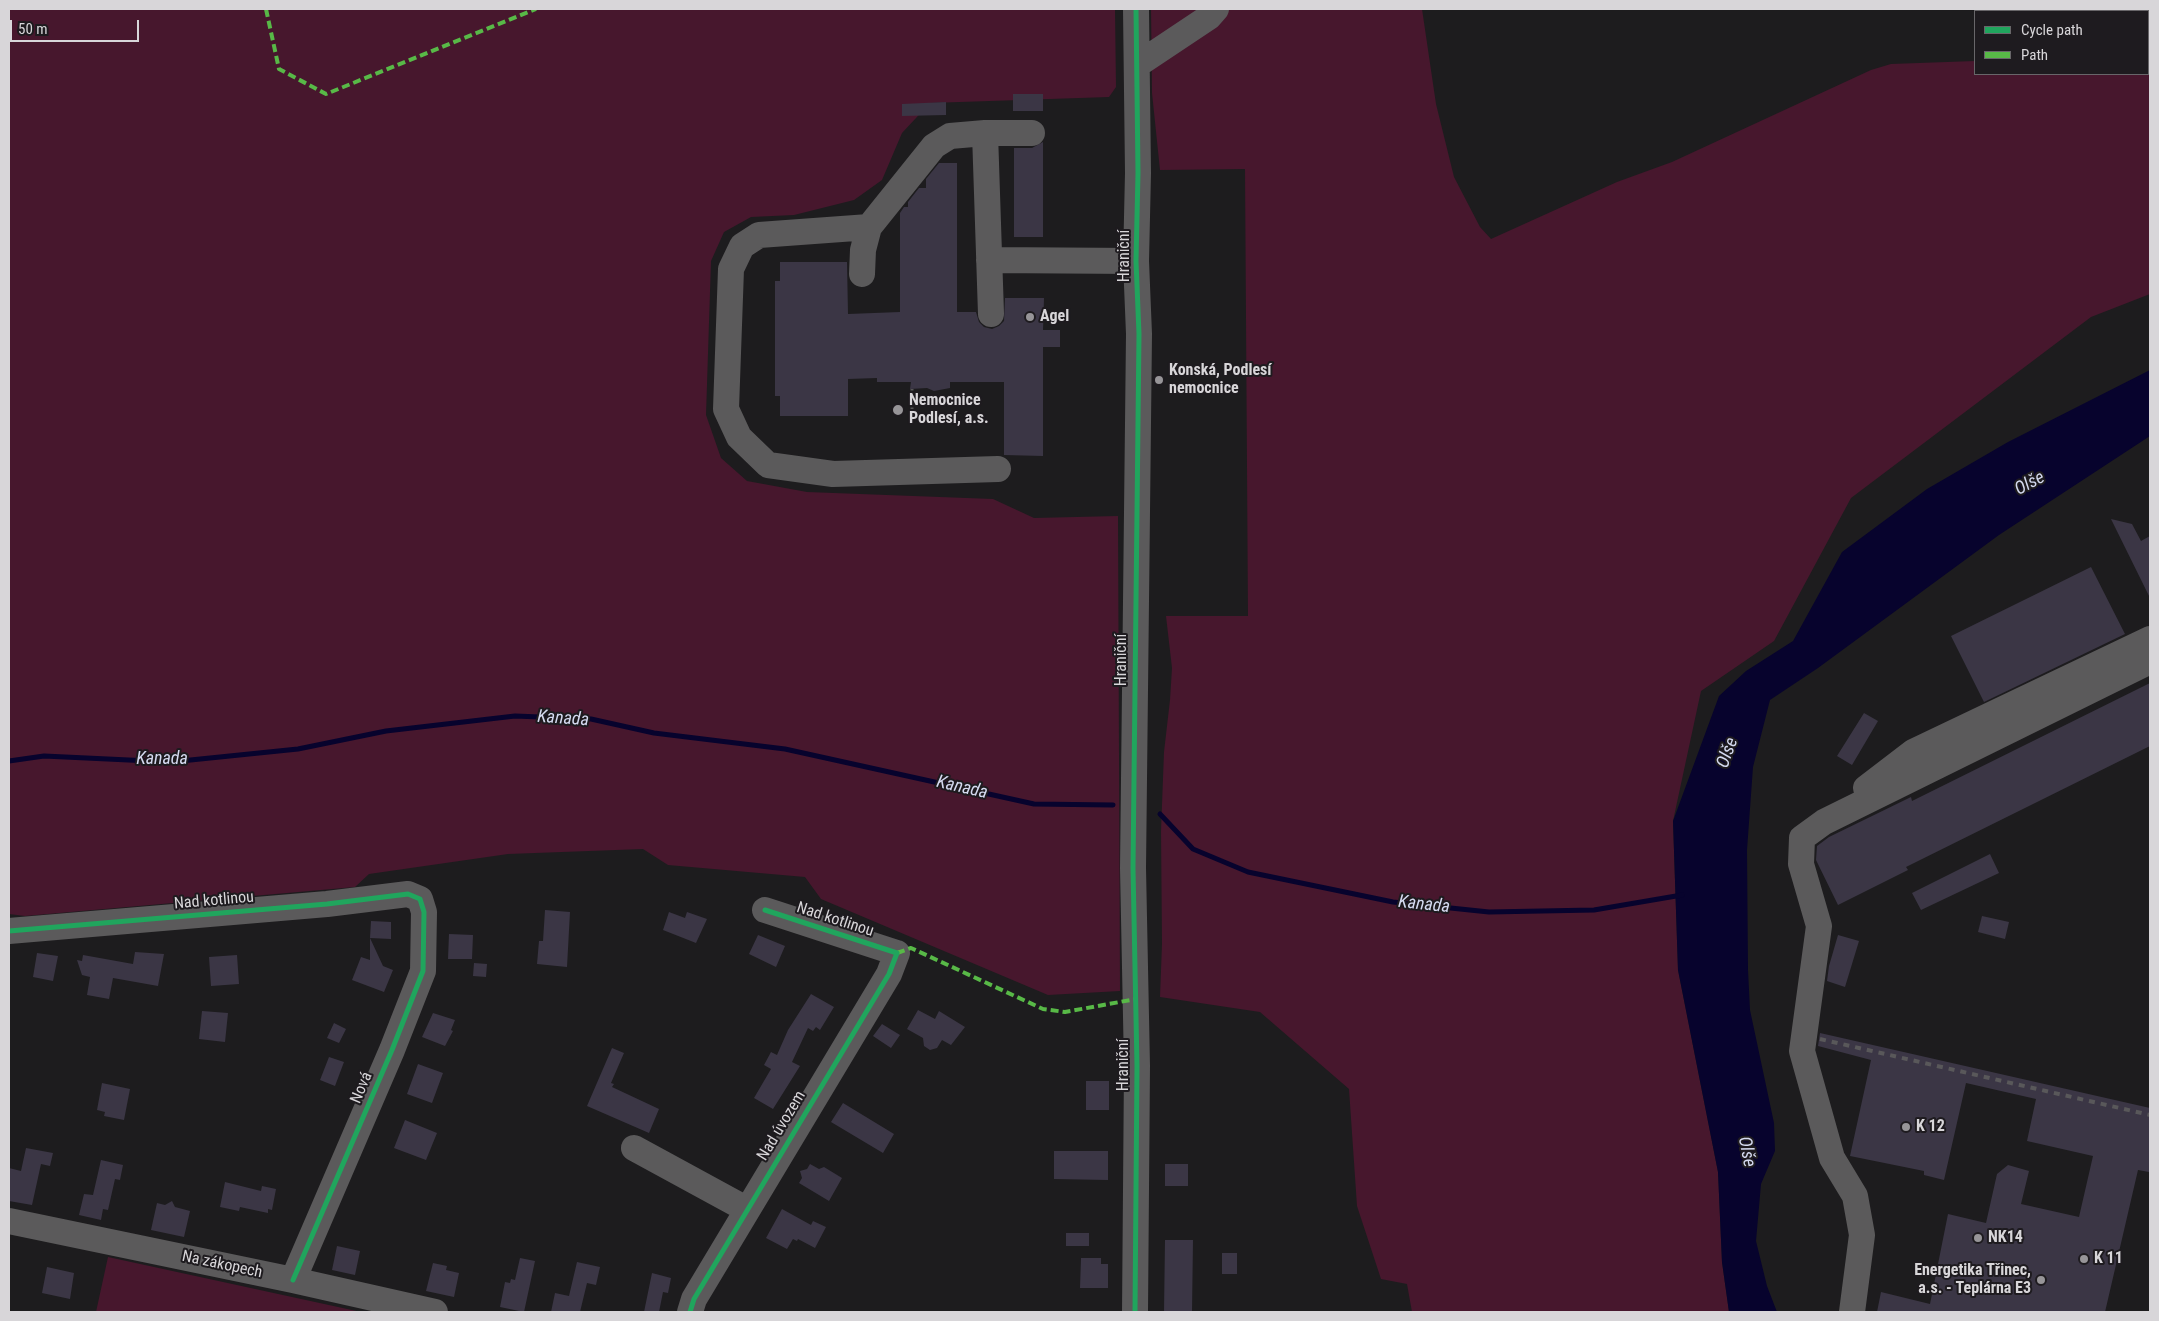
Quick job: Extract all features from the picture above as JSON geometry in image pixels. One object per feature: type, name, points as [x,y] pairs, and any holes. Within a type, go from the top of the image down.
[{"type":"street","name":"Hraniční","points":[[1135,1312],[1137,1066],[1133,858],[1139,334],[1136,261],[1136,9]]},
{"type":"street","points":[[1137,65],[1209,17],[1216,9]]},
{"type":"street","points":[[862,274],[863,250],[869,227],[934,146],[950,136],[985,133],[1032,133]]},
{"type":"street","points":[[985,133],[991,314]]},
{"type":"street","points":[[869,227],[759,235],[742,246],[732,269],[726,409],[739,437],[768,465],[833,474],[998,469]]},
{"type":"street","points":[[989,260],[1136,261]]},
{"type":"street","points":[[1852,1312],[1862,1235],[1855,1196],[1832,1158],[1802,1051],[1819,926],[1801,864],[1802,838],[1913,752],[2150,639]]},
{"type":"street","points":[[1824,822],[2150,661]]},
{"type":"street","name":"Nad kotlinou","points":[[9,931],[327,904],[408,894],[420,899]]},
{"type":"street","name":"Nová","points":[[293,1280],[392,1050],[422,971],[424,912],[420,899]]},
{"type":"street","name":"Nad kotlinou","points":[[765,910],[897,953]]},
{"type":"street","name":"Nad úvozem","points":[[690,1312],[694,1299],[746,1209],[889,974],[897,953]]},
{"type":"street","points":[[634,1148],[746,1209]]},
{"type":"street","name":"Na zákopech","points":[[9,1221],[436,1312]]},
{"type":"path","points":[[912,389],[912,423]]},
{"type":"shaded area","points":[[9,9],[1115,9],[1116,87],[1109,97],[930,103],[902,133],[882,180],[854,200],[794,215],[751,217],[724,232],[711,261],[706,415],[721,458],[747,481],[807,492],[993,499],[1034,518],[1118,516],[1120,991],[1048,995],[821,899],[805,877],[668,865],[643,849],[508,854],[369,874],[355,887],[25,916],[9,914]]},
{"type":"shaded area","points":[[1151,9],[1422,9],[1436,104],[1454,177],[1480,227],[1491,239],[1617,182],[1672,162],[1871,70],[1891,64],[1974,61],[1974,75],[2149,75],[2150,68],[2150,294],[2091,317],[1851,498],[1774,641],[1701,691],[1673,821],[1678,970],[1718,1172],[1722,1262],[1729,1312],[1412,1312],[1407,1284],[1381,1279],[1357,1206],[1349,1089],[1260,1012],[1160,997],[1162,944],[1161,831],[1164,752],[1172,668],[1166,616],[1248,616],[1245,169],[1160,170],[1152,93]]},
{"type":"shaded area","points":[[108,1257],[361,1312],[96,1312]]},
{"type":"water","name":"Olše","points":[[2150,370],[2150,436],[1999,535],[1818,668],[1770,700],[1753,767],[1747,850],[1748,970],[1750,1010],[1774,1123],[1775,1151],[1761,1184],[1756,1241],[1767,1286],[1777,1312],[1729,1312],[1722,1262],[1718,1172],[1678,970],[1673,821],[1719,696],[1746,671],[1793,641],[1842,552],[1927,489],[2008,442]]},
{"type":"building","points":[[1013,94],[1043,94],[1043,111],[1013,111]]},
{"type":"building","points":[[946,102],[946,115],[902,116],[902,104]]},
{"type":"building","points":[[1043,142],[1043,237],[1014,237],[1014,148],[1032,148]]},
{"type":"building","points":[[939,163],[957,163],[957,312],[976,312],[979,322],[984,327],[992,329],[1004,321],[1005,298],[1044,298],[1043,330],[1060,330],[1060,347],[1043,347],[1043,456],[1004,455],[1004,382],[950,382],[950,388],[934,391],[927,388],[910,389],[911,382],[877,382],[877,378],[848,379],[848,416],[780,416],[780,396],[775,396],[775,281],[780,281],[780,262],[847,262],[848,314],[900,312],[900,213],[904,207],[908,207],[908,202],[919,188],[926,188],[926,179]]},
{"type":"building","points":[[2111,519],[2132,524],[2141,541],[2150,536],[2150,598]]},
{"type":"building","points":[[2091,567],[2125,634],[1984,702],[1951,636]]},
{"type":"building","points":[[2150,683],[2150,746],[1906,867],[1908,870],[1838,905],[1816,860],[1817,846],[1829,837],[1911,797],[1912,801]]},
{"type":"building","points":[[1864,713],[1878,721],[1852,765],[1837,756]]},
{"type":"building","points":[[1990,854],[1999,873],[1921,910],[1912,893]]},
{"type":"building","points":[[545,910],[570,912],[567,967],[537,964],[539,941],[543,941]]},
{"type":"building","points":[[669,912],[685,918],[687,912],[707,919],[696,943],[663,930]]},
{"type":"building","points":[[1982,916],[2009,922],[2005,939],[1978,932]]},
{"type":"building","points":[[371,921],[391,922],[391,939],[370,938]]},
{"type":"building","points":[[449,934],[473,935],[472,959],[448,959]]},
{"type":"building","points":[[758,935],[785,946],[776,967],[749,954]]},
{"type":"building","points":[[1838,935],[1859,941],[1845,987],[1827,981],[1829,966]]},
{"type":"building","points":[[370,938],[383,966],[393,970],[384,992],[352,980],[361,957],[370,960]]},
{"type":"building","points":[[135,952],[164,954],[158,986],[113,978],[109,999],[87,995],[90,977],[82,975],[77,960],[82,961],[83,955],[133,964]]},
{"type":"building","points":[[37,953],[58,956],[53,981],[33,977]]},
{"type":"building","points":[[237,955],[239,984],[211,986],[209,957]]},
{"type":"building","points":[[474,963],[487,964],[486,977],[473,976]]},
{"type":"building","points":[[811,994],[834,1007],[820,1030],[816,1027],[813,1031],[808,1028],[792,1062],[800,1066],[773,1109],[754,1098],[771,1069],[764,1065],[771,1052],[777,1055],[788,1030]]},
{"type":"building","points":[[918,1010],[935,1019],[939,1011],[965,1027],[951,1045],[942,1040],[937,1048],[930,1050],[924,1046],[923,1038],[907,1029]]},
{"type":"building","points":[[202,1011],[228,1013],[225,1042],[199,1039]]},
{"type":"building","points":[[433,1013],[455,1020],[451,1030],[453,1031],[445,1046],[422,1037]]},
{"type":"building","points":[[334,1023],[346,1029],[339,1043],[327,1038]]},
{"type":"building","points":[[882,1024],[900,1035],[891,1048],[873,1036]]},
{"type":"building","points":[[1820,1033],[2150,1108],[2149,1172],[2138,1170],[2105,1312],[1877,1312],[1881,1292],[1930,1304],[1948,1214],[1986,1223],[1997,1174],[2008,1165],[2029,1171],[2021,1204],[2079,1217],[2093,1156],[2027,1141],[2036,1099],[1966,1083],[1944,1180],[1924,1175],[1924,1171],[1850,1156],[1871,1060],[1818,1046]]},
{"type":"building","points":[[612,1048],[624,1053],[611,1083],[614,1084],[612,1087],[659,1109],[649,1133],[587,1106]]},
{"type":"building","points":[[329,1057],[344,1062],[335,1086],[320,1080]]},
{"type":"building","points":[[418,1064],[443,1073],[432,1103],[407,1094]]},
{"type":"building","points":[[1086,1081],[1109,1081],[1109,1110],[1086,1110]]},
{"type":"building","points":[[102,1083],[130,1089],[124,1120],[104,1116],[105,1112],[97,1110]]},
{"type":"building","points":[[843,1103],[894,1134],[883,1153],[831,1122]]},
{"type":"building","points":[[405,1120],[437,1133],[426,1160],[394,1148]]},
{"type":"building","points":[[26,1148],[53,1153],[50,1166],[41,1164],[32,1205],[9,1201],[9,1168],[21,1171]]},
{"type":"building","points":[[1054,1151],[1108,1151],[1108,1180],[1054,1179]]},
{"type":"building","points":[[101,1160],[123,1165],[120,1180],[115,1179],[108,1210],[103,1209],[101,1220],[79,1215],[84,1194],[93,1195]]},
{"type":"building","points":[[810,1164],[819,1169],[824,1167],[842,1178],[829,1201],[799,1183],[802,1178],[800,1171],[807,1169]]},
{"type":"building","points":[[1165,1164],[1188,1164],[1188,1186],[1165,1186]]},
{"type":"building","points":[[225,1182],[261,1191],[262,1186],[276,1189],[272,1210],[268,1209],[268,1213],[240,1207],[239,1211],[220,1207]]},
{"type":"building","points":[[172,1201],[175,1207],[190,1211],[184,1237],[151,1230],[157,1203],[165,1205]]},
{"type":"building","points":[[782,1209],[811,1225],[813,1221],[826,1227],[815,1248],[798,1239],[797,1241],[793,1239],[787,1249],[766,1238]]},
{"type":"building","points":[[1066,1233],[1089,1233],[1089,1246],[1066,1246]]},
{"type":"building","points":[[1165,1240],[1193,1240],[1192,1312],[1164,1312]]},
{"type":"building","points":[[337,1246],[360,1251],[355,1275],[332,1270]]},
{"type":"building","points":[[1222,1253],[1237,1253],[1237,1274],[1222,1274]]},
{"type":"building","points":[[520,1258],[535,1261],[524,1312],[500,1307],[505,1282],[510,1283],[511,1279],[515,1280]]},
{"type":"building","points":[[1081,1258],[1101,1258],[1101,1264],[1108,1264],[1108,1288],[1080,1288]]},
{"type":"building","points":[[577,1262],[600,1267],[596,1285],[587,1283],[580,1312],[551,1312],[555,1293],[569,1296]]},
{"type":"building","points":[[433,1263],[447,1266],[446,1270],[459,1273],[454,1297],[426,1291]]},
{"type":"building","points":[[47,1267],[74,1273],[70,1299],[42,1293]]},
{"type":"building","points":[[652,1273],[671,1278],[668,1293],[663,1292],[659,1312],[644,1312]]},
{"type":"waterway","name":"Kanada","points":[[9,761],[44,756],[171,762],[298,749],[386,731],[515,716],[591,719],[654,733],[785,749],[1034,804],[1113,805]]},
{"type":"waterway","name":"Kanada","points":[[1160,814],[1193,849],[1248,872],[1393,902],[1489,912],[1594,910],[1682,895]]},
{"type":"railway","points":[[1820,1039],[2150,1115]]},
{"type":"marked path","points":[[266,9],[279,69],[326,94],[536,9]]},
{"type":"marked path","points":[[897,953],[911,948],[1043,1009],[1065,1012],[1136,999]]},
{"type":"cycle path","points":[[1135,1312],[1137,1066],[1133,868],[1139,334],[1136,261],[1138,173],[1136,9]]},
{"type":"cycle path","points":[[9,931],[327,904],[408,894],[420,899],[424,912],[423,971],[392,1050],[293,1280]]},
{"type":"cycle path","points":[[690,1312],[694,1299],[889,974],[897,953],[765,910]]},
{"type":"place","name":"Agel","points":[[1030,317]]},
{"type":"place","name":"Konská, Podlesí nemocnice","points":[[1159,380]]},
{"type":"place","name":"Nemocnice Podlesí, a.s.","points":[[898,410]]},
{"type":"place","name":"K 12","points":[[1906,1127]]},
{"type":"place","name":"NK14","points":[[1978,1238]]},
{"type":"place","name":"K 11","points":[[2084,1259]]},
{"type":"place","name":"Energetika Třinec, a.s. - Teplárna E3","points":[[2041,1280]]}]
